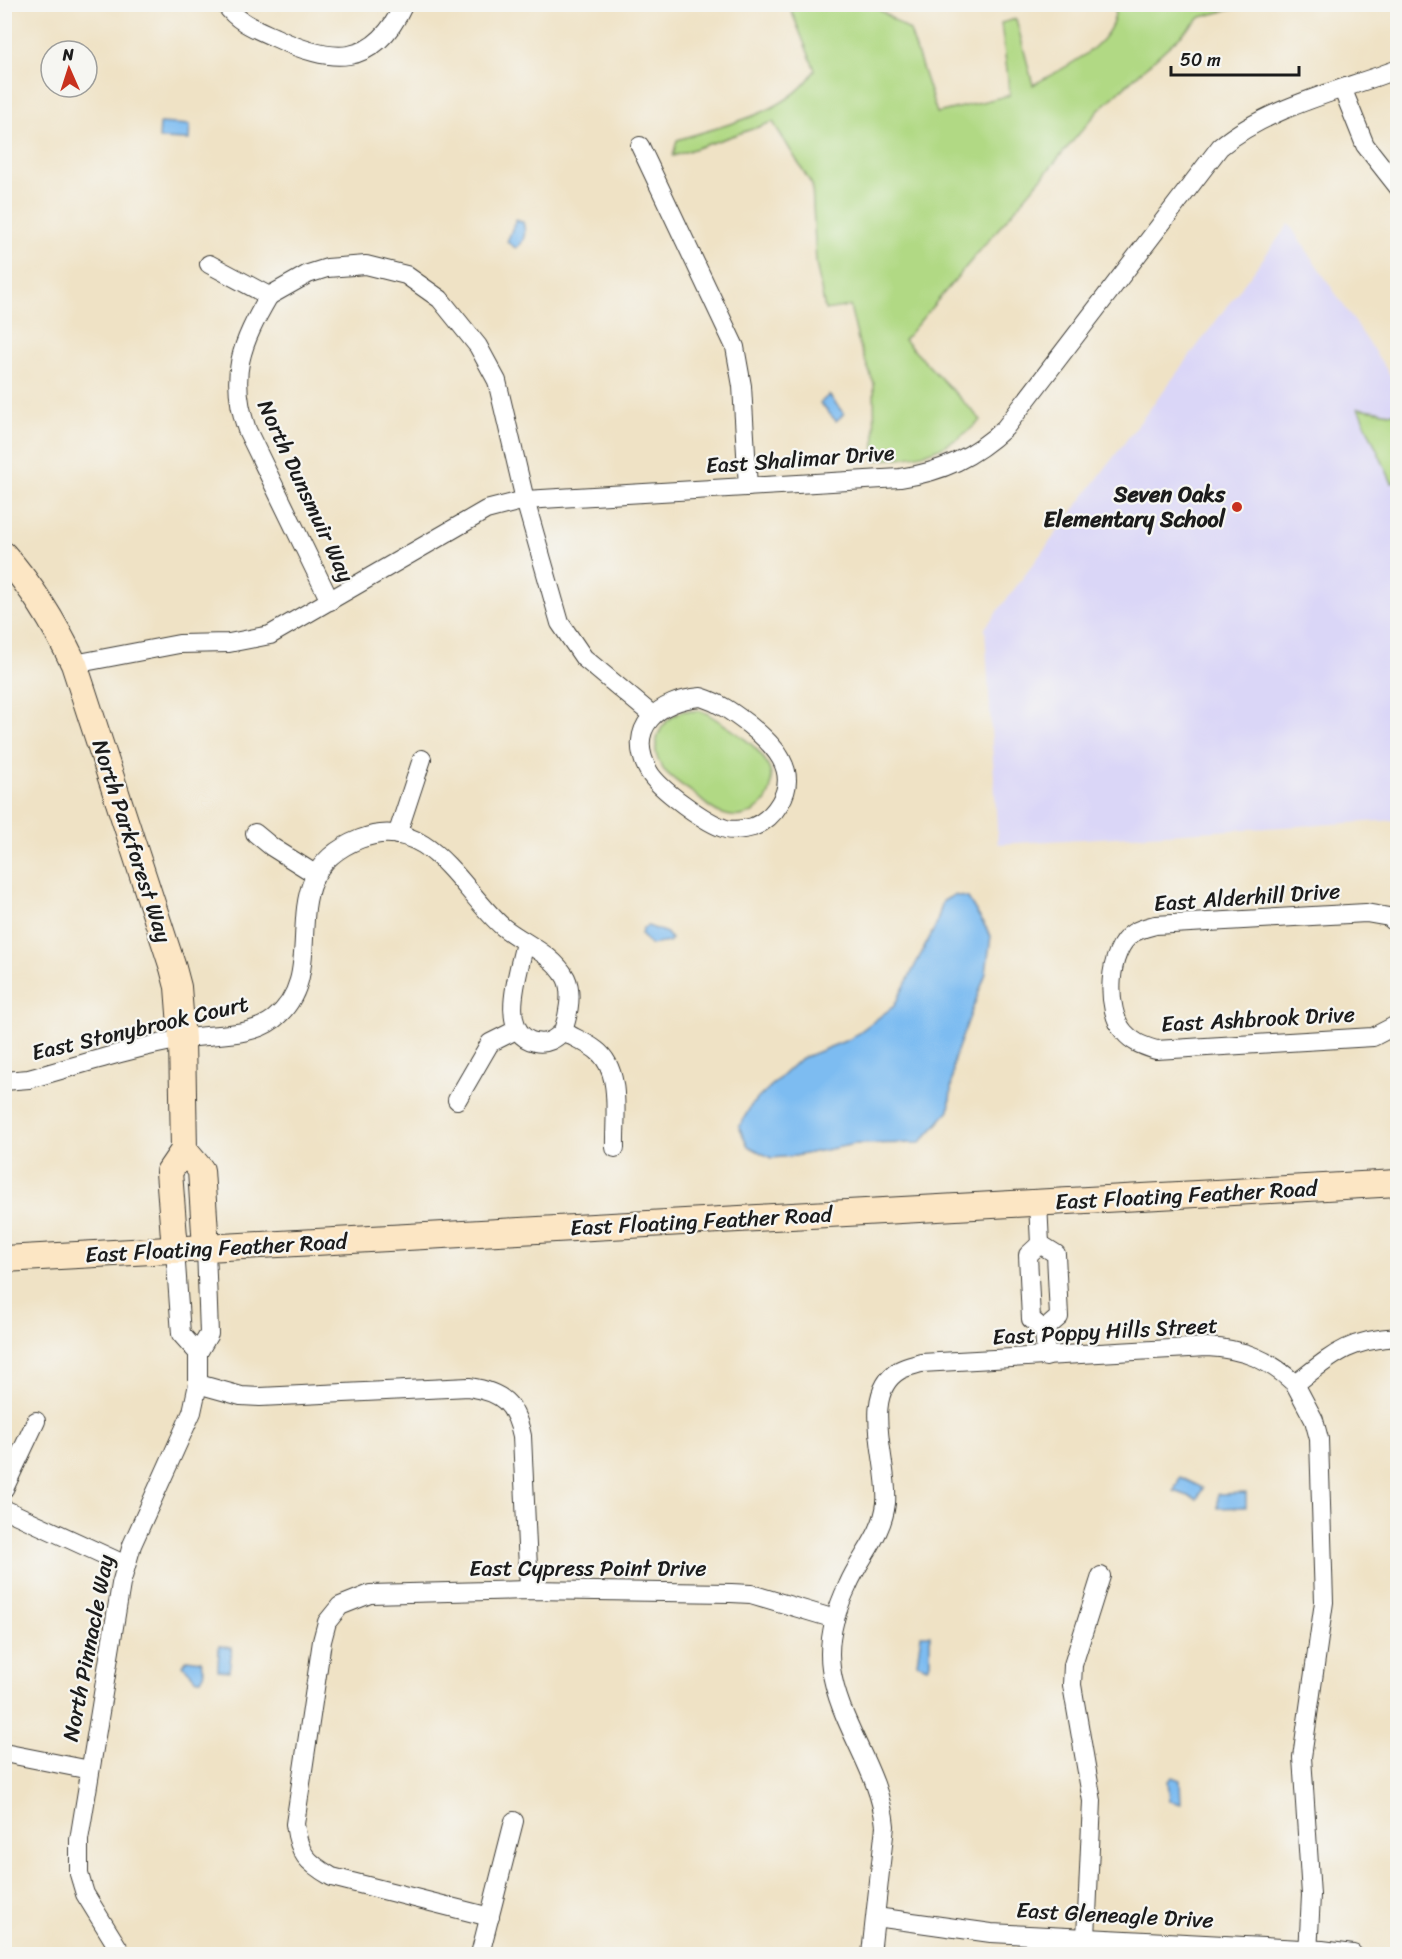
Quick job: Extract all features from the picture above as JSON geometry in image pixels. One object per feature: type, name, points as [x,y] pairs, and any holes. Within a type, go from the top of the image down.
[{"type":"main road","name":"North Parkforest Way","points":[[4,555],[40,601],[74,664],[178,987],[182,1039],[184,1150],[170,1172],[175,1250]]},
{"type":"main road","points":[[184,1150],[201,1170],[206,1248]]},
{"type":"main road","name":"East Floating Feather Road","points":[[4,1259],[1398,1183]]},
{"type":"street","points":[[225,4],[245,23],[302,50],[321,56],[351,55],[369,49],[396,22],[404,4]]},
{"type":"street","name":"East Shalimar Drive","points":[[74,664],[179,644],[250,641],[287,627],[486,510],[525,500],[920,475],[939,470],[975,453],[1005,428],[1220,147],[1253,123],[1398,69]]},
{"type":"street","points":[[1343,90],[1365,145],[1398,187]]},
{"type":"street","points":[[640,146],[735,347],[742,386],[748,487]]},
{"type":"street","points":[[209,264],[269,296],[308,274],[346,264],[386,268],[424,286],[440,299],[489,363],[496,381],[553,603],[570,642],[584,658],[651,714]]},
{"type":"street","name":"North Dunsmuir Way","points":[[269,296],[242,349],[237,390],[240,410],[247,430],[330,601]]},
{"type":"street","points":[[701,697],[720,702],[771,742],[785,766],[788,782],[785,795],[775,812],[765,821],[749,828],[728,830],[710,822],[660,784],[650,772],[644,757],[644,731],[651,714],[664,705],[681,698],[701,697]]},
{"type":"street","points":[[397,835],[422,759]]},
{"type":"street","points":[[255,833],[272,848],[315,874]]},
{"type":"street","name":"East Stonybrook Court","points":[[4,1081],[29,1079],[182,1039],[254,1030],[274,1018],[290,1001],[302,971],[306,896],[315,874],[328,858],[344,846],[378,835],[397,835],[421,843],[438,854],[490,914],[556,964],[567,980],[570,996],[563,1031]]},
{"type":"street","name":"East Alderhill Drive","points":[[1123,1031],[1114,1009],[1112,972],[1117,951],[1133,933],[1155,925],[1366,913],[1389,917],[1398,925]]},
{"type":"street","points":[[525,942],[512,1012],[516,1030],[526,1040],[538,1043],[549,1042],[563,1031],[597,1050],[608,1064],[613,1079],[615,1148]]},
{"type":"street","name":"East Ashbrook Drive","points":[[1123,1031],[1137,1044],[1156,1050],[1373,1037],[1398,1024]]},
{"type":"street","points":[[457,1100],[490,1043],[516,1030]]},
{"type":"street","points":[[1038,1203],[1040,1244]]},
{"type":"street","points":[[1040,1244],[1056,1254],[1059,1307],[1059,1317],[1044,1330]]},
{"type":"street","points":[[1040,1244],[1028,1255],[1031,1319],[1044,1330],[1046,1357]]},
{"type":"street","name":"North Pinnacle Way","points":[[122,1954],[85,1894],[79,1874],[79,1840],[126,1565],[185,1430],[198,1384],[198,1353],[209,1334],[206,1248]]},
{"type":"street","points":[[175,1250],[181,1334],[198,1353]]},
{"type":"street","points":[[1308,1952],[1311,1875],[1302,1757],[1324,1583],[1319,1439],[1314,1420],[1295,1384],[1341,1349],[1360,1341],[1398,1337]]},
{"type":"street","name":"East Poppy Hills Street","points":[[835,1619],[848,1584],[878,1533],[886,1504],[886,1476],[877,1416],[880,1396],[888,1381],[900,1370],[921,1363],[1227,1348],[1264,1360],[1295,1384]]},
{"type":"street","points":[[198,1384],[241,1396],[260,1397],[469,1387],[489,1390],[506,1401],[518,1416],[522,1436],[528,1590]]},
{"type":"street","points":[[4,1489],[36,1421]]},
{"type":"street","points":[[4,1509],[126,1565]]},
{"type":"street","points":[[1086,1938],[1092,1801],[1072,1685],[1073,1665],[1101,1576]]},
{"type":"street","name":"East Cypress Point Drive","points":[[490,1917],[332,1877],[311,1865],[298,1846],[295,1824],[322,1641],[327,1622],[340,1606],[370,1594],[528,1590],[751,1594],[835,1619]]},
{"type":"street","points":[[835,1619],[831,1666],[835,1691],[842,1714],[877,1787],[883,1807],[885,1826],[871,1954]]},
{"type":"street","points":[[4,1753],[90,1770]]},
{"type":"street","points":[[480,1954],[514,1821]]},
{"type":"street","name":"East Gleneagle Drive","points":[[876,1917],[991,1933],[1353,1954]]},
{"type":"shaded area","name":"Seven Oaks Elementary School","points":[[1289,224],[1397,385],[1397,820],[998,844],[985,628]]},
{"type":"green space","points":[[789,5],[877,5],[877,8],[910,31],[937,113],[1010,95],[1001,23],[1016,19],[1033,85],[1073,63],[1098,43],[1108,32],[1114,19],[1115,5],[1248,5],[1201,17],[1100,109],[904,340],[981,420],[969,431],[945,446],[920,455],[875,460],[874,384],[859,344],[850,306],[825,310],[816,263],[812,185],[773,122],[673,156],[677,140],[734,123],[772,108],[803,85],[815,70]]},
{"type":"green space","points":[[1358,408],[1397,414],[1397,481],[1392,483]]},
{"type":"green space","points":[[683,711],[701,711],[708,714],[750,743],[759,752],[771,774],[769,794],[760,807],[739,816],[719,813],[664,770],[656,753],[658,736],[668,721]]},
{"type":"water","points":[[160,123],[190,125],[189,140],[159,139]]},
{"type":"water","points":[[516,219],[523,222],[524,233],[523,240],[516,248],[507,242]]},
{"type":"water","points":[[829,395],[844,414],[836,421],[820,403]]},
{"type":"water","points":[[954,895],[968,898],[991,936],[986,973],[954,1059],[949,1111],[920,1143],[855,1144],[795,1156],[771,1158],[748,1146],[739,1127],[752,1104],[800,1059],[850,1039],[894,1006],[936,925],[943,901]]},
{"type":"water","points":[[648,926],[667,933],[671,939],[669,942],[650,945],[641,934],[643,928]]},
{"type":"water","points":[[1180,1477],[1203,1488],[1197,1499],[1174,1491]]},
{"type":"water","points":[[1246,1493],[1246,1507],[1218,1508],[1218,1494]]},
{"type":"water","points":[[921,1635],[930,1635],[930,1663],[927,1667],[917,1663]]},
{"type":"water","points":[[219,1646],[232,1648],[229,1671],[218,1670]]},
{"type":"water","points":[[187,1659],[201,1661],[205,1672],[201,1679],[197,1680],[183,1665]]},
{"type":"water","points":[[1172,1777],[1180,1780],[1181,1804],[1170,1801],[1168,1781]]},
{"type":"place","name":"Seven Oaks Elementary School","points":[[1237,507]]}]
